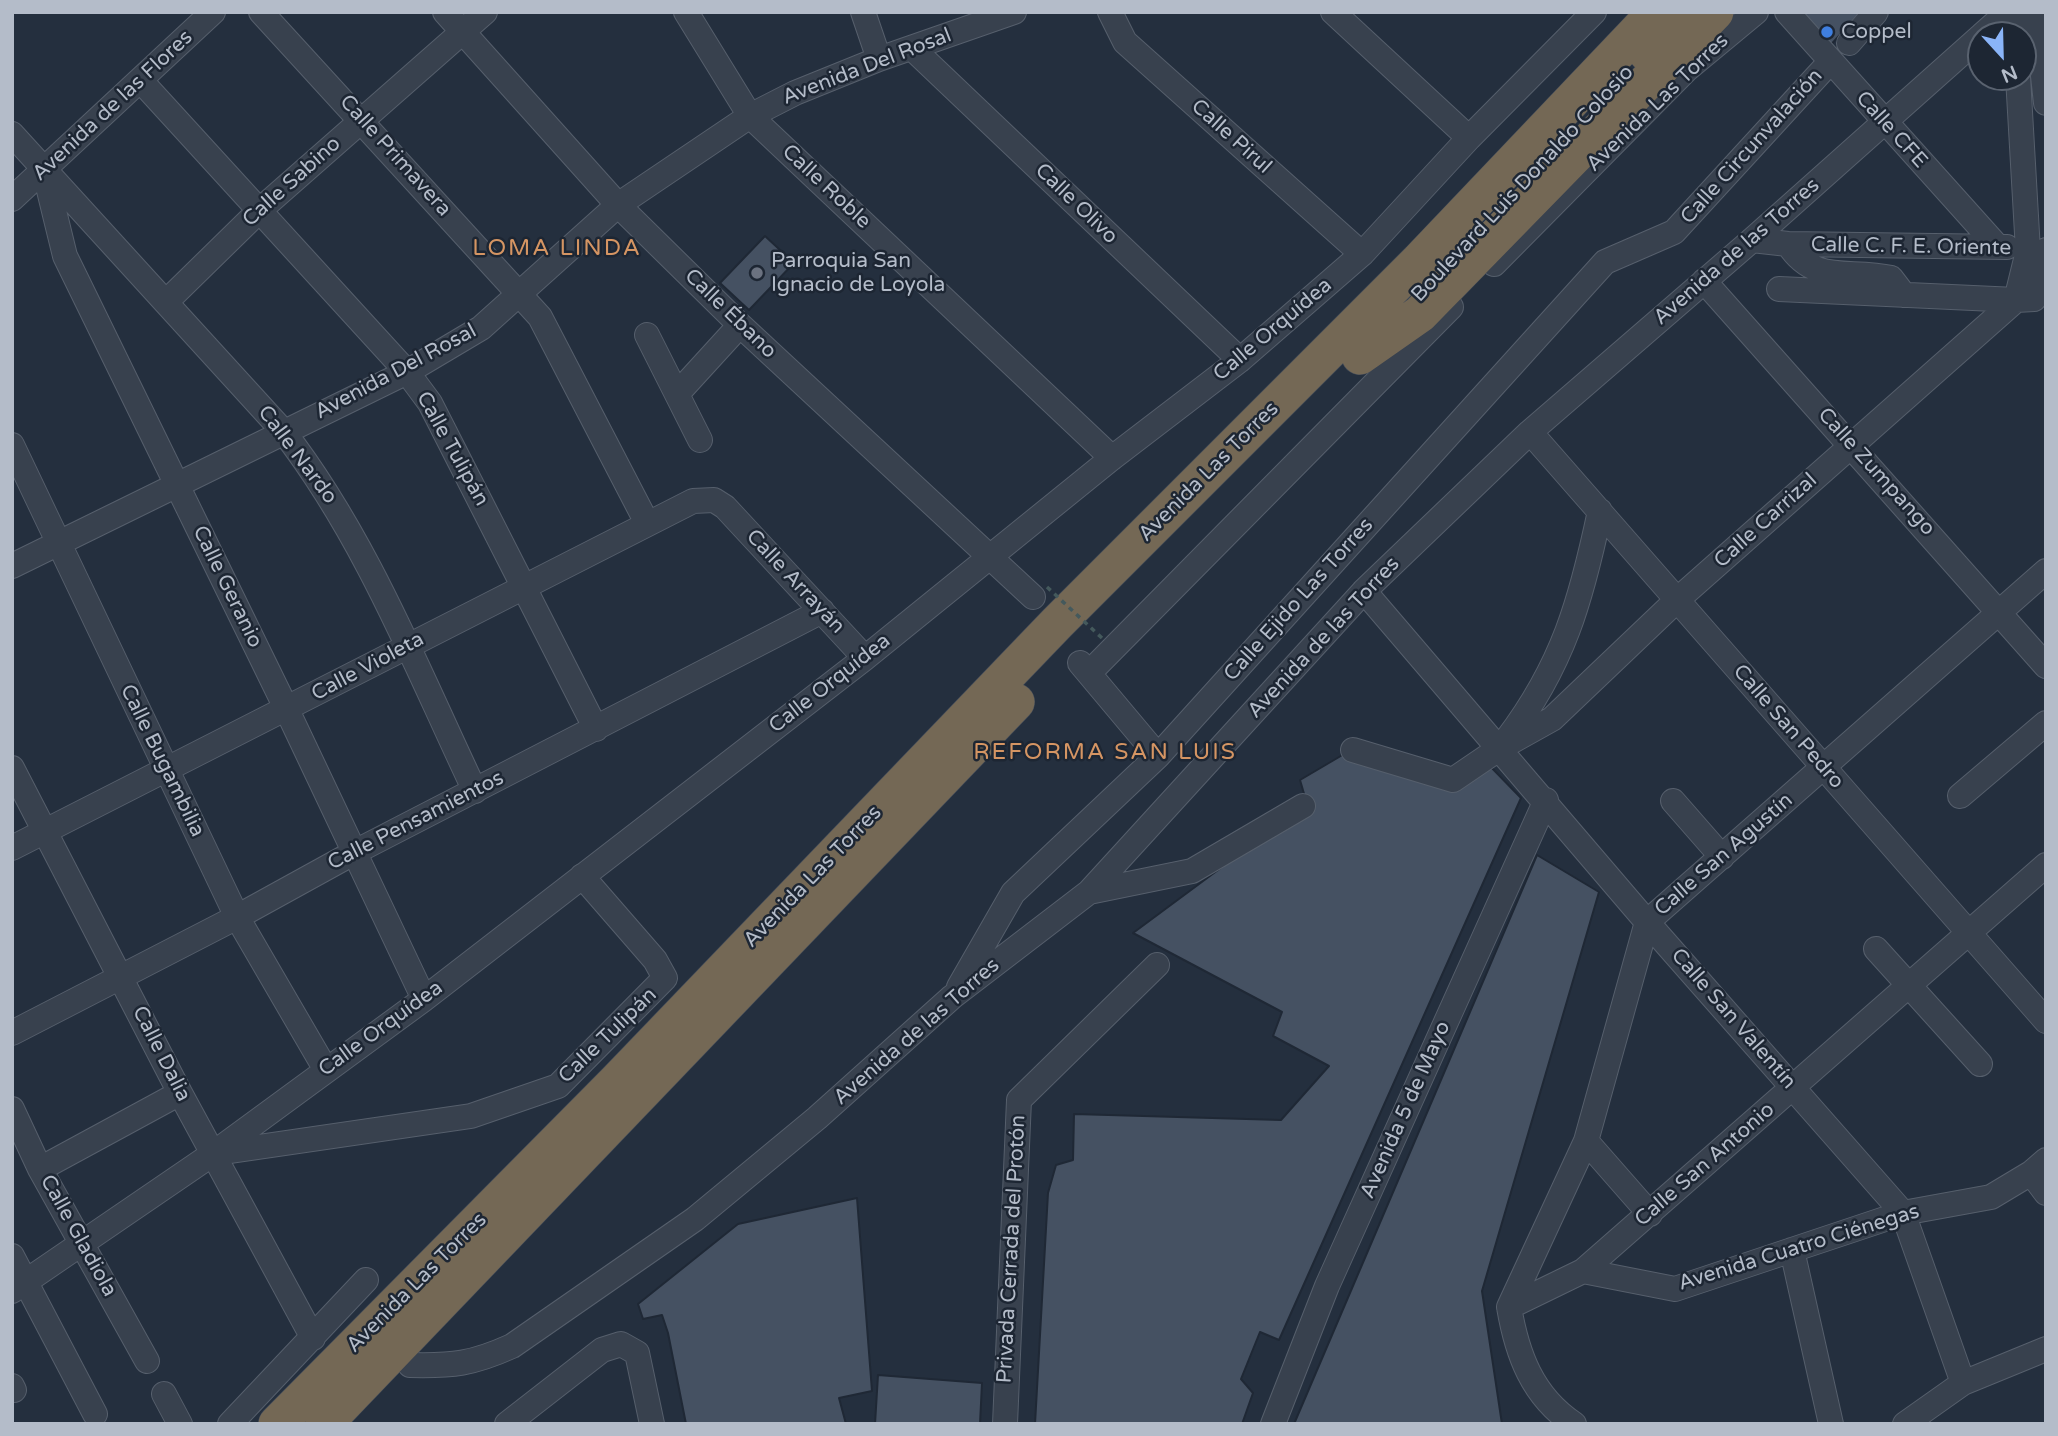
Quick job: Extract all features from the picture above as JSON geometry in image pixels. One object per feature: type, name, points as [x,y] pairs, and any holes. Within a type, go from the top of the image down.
[{"type":"highway","points":[[1355,344],[1376,290],[1642,12]]},
{"type":"highway","name":"Boulevard Luis Donaldo Colosio","points":[[1426,270],[1656,12]]},
{"type":"highway","name":"Boulevard Luis Donaldo Colosio","points":[[1355,344],[1685,12]]},
{"type":"highway","points":[[1355,344],[1420,314],[1715,12]]},
{"type":"highway","name":"Avenida Las Torres","points":[[324,1424],[592,1148],[1048,668],[1064,647],[1355,344]]},
{"type":"highway","name":"Avenida Las Torres","points":[[277,1424],[607,1090],[1057,623],[1355,344]]},
{"type":"highway","points":[[324,1424],[372,1399],[410,1365],[575,1193],[592,1148]]},
{"type":"street","name":"Avenida de las Flores","points":[[12,199],[214,12]]},
{"type":"street","name":"Calle Primavera","points":[[261,12],[540,317],[647,523]]},
{"type":"street","name":"Calle Ébano","points":[[445,12],[618,205],[740,326],[990,555],[1040,592]]},
{"type":"street","name":"Calle Sabino","points":[[166,302],[261,209],[485,12]]},
{"type":"street","name":"Calle Roble","points":[[687,12],[750,116],[1112,458]]},
{"type":"street","points":[[863,12],[879,59]]},
{"type":"street","name":"Avenida Del Rosal","points":[[12,566],[407,372],[481,328],[618,205],[750,116],[795,93],[984,17],[1014,12]]},
{"type":"street","name":"Calle Pirul","points":[[1110,12],[1125,42],[1362,254]]},
{"type":"street","points":[[1333,12],[1469,138]]},
{"type":"street","name":"Avenida Las Torres","points":[[1158,756],[1085,668],[1686,70],[1756,12]]},
{"type":"street","name":"Calle CFE","points":[[1787,12],[1997,246]]},
{"type":"street","points":[[1849,43],[1876,12]]},
{"type":"street","points":[[2036,12],[2046,103]]},
{"type":"street","name":"Calle Orquídea","points":[[19,1287],[214,1153],[424,999],[865,658],[1112,458],[1240,360],[1362,254],[1581,17]]},
{"type":"street","name":"Calle Olivo","points":[[912,48],[1240,360]]},
{"type":"street","name":"Avenida de las Torres","points":[[410,1365],[454,1366],[486,1358],[512,1346],[695,1219],[817,1118],[952,997],[1089,892],[1364,591],[1530,432],[1967,49]]},
{"type":"street","name":"Calle Circunvalación","points":[[1674,232],[1830,62]]},
{"type":"street","name":"Calle Tulipán","points":[[141,81],[261,209],[407,372],[441,422],[597,729]]},
{"type":"street","points":[[1779,289],[2032,304],[2037,251],[2020,91]]},
{"type":"street","name":"Calle Nardo","points":[[12,134],[283,431],[336,506],[475,791]]},
{"type":"street","name":"Calle Geranio","points":[[44,170],[65,256],[287,709],[424,999]]},
{"type":"street","name":"Calle Ejido Las Torres","points":[[952,997],[1013,893],[1158,756],[1605,262],[1674,232]]},
{"type":"street","name":"Calle C. F. E. Oriente","points":[[1752,240],[1788,244],[1997,246],[2037,251]]},
{"type":"street","points":[[1788,244],[1808,267],[1821,272],[1891,278],[1904,295]]},
{"type":"street","name":"Calle Zumpango","points":[[1704,281],[2046,666]]},
{"type":"street","name":"Calle Carrizal","points":[[1500,748],[1552,719],[1677,600],[1851,445],[2032,304]]},
{"type":"street","points":[[677,394],[740,326]]},
{"type":"street","points":[[647,335],[700,440]]},
{"type":"street","name":"Calle San Pedro","points":[[1530,432],[2046,1021]]},
{"type":"street","name":"Calle Bugambilia","points":[[12,445],[237,917],[326,1070]]},
{"type":"street","name":"Calle Violeta","points":[[12,848],[168,771],[406,646],[693,501],[714,500],[725,507]]},
{"type":"street","name":"Calle Arrayán","points":[[725,507],[865,658]]},
{"type":"street","points":[[1353,750],[1453,780],[1500,748],[1538,698],[1566,639],[1586,578],[1600,511]]},
{"type":"street","name":"Calle San Agustín","points":[[1509,1307],[1586,1141],[1647,922],[2046,571]]},
{"type":"street","name":"Calle San Valentín","points":[[1364,591],[1546,800],[1647,922],[1903,1213],[1963,1383]]},
{"type":"street","name":"Calle Pensamientos","points":[[12,1033],[822,611]]},
{"type":"street","points":[[1961,796],[2046,723]]},
{"type":"street","name":"Calle Dalia","points":[[12,768],[123,977],[180,1093],[313,1338]]},
{"type":"street","name":"Avenida 5 de Mayo","points":[[1273,1424],[1326,1286],[1546,800]]},
{"type":"street","points":[[1673,801],[1722,857]]},
{"type":"street","points":[[1089,892],[1192,872],[1303,806]]},
{"type":"street","name":"Calle San Antonio","points":[[1509,1307],[1583,1271],[2046,865]]},
{"type":"street","name":"Calle Tulipán","points":[[214,1153],[471,1116],[558,1086],[665,978],[655,960],[582,876]]},
{"type":"street","points":[[1876,950],[1980,1063]]},
{"type":"street","name":"Privada Cerrada del Protón","points":[[1005,1424],[1019,1100],[1157,965]]},
{"type":"street","points":[[40,1169],[180,1093]]},
{"type":"street","name":"Calle Gladiola","points":[[12,1109],[40,1169],[147,1361]]},
{"type":"street","points":[[1586,1141],[1650,1214]]},
{"type":"street","points":[[2038,1166],[2046,1193]]},
{"type":"street","name":"Avenida Cuatro Ciénegas","points":[[1583,1271],[1675,1289],[1903,1213],[1991,1197],[2038,1166]]},
{"type":"street","points":[[1792,1250],[1831,1424]]},
{"type":"street","points":[[12,1256],[19,1287],[95,1414]]},
{"type":"street","points":[[230,1424],[366,1280]]},
{"type":"street","points":[[1509,1307],[1515,1341],[1525,1368],[1554,1409],[1574,1424]]},
{"type":"street","points":[[507,1424],[602,1350],[621,1344],[637,1353],[652,1424]]},
{"type":"street","points":[[1905,1424],[1963,1383],[2046,1349]]},
{"type":"street","points":[[164,1394],[180,1424]]},
{"type":"path","points":[[1040,592],[1103,639]]},
{"type":"building","name":"Coppel","points":[[1795,12],[1861,12],[1826,50]]},
{"type":"building","name":"Parroquia San Ignacio de Loyola","points":[[765,236],[794,263],[749,310],[720,283]]},
{"type":"building","points":[[1351,750],[1452,783],[1486,762],[1521,798],[1279,1340],[1260,1332],[1241,1379],[1253,1393],[1242,1424],[1035,1424],[1048,1193],[1056,1165],[1073,1160],[1074,1114],[1281,1120],[1329,1066],[1273,1036],[1282,1012],[1133,933],[1307,804],[1300,780]]},
{"type":"building","points":[[1537,855],[1599,892],[1482,1291],[1502,1424],[1294,1424]]},
{"type":"building","points":[[857,1198],[872,1391],[839,1398],[846,1424],[686,1424],[662,1315],[643,1319],[638,1304],[738,1224]]},
{"type":"building","points":[[878,1375],[982,1383],[980,1424],[875,1424]]},
{"type":"place","name":"Coppel","points":[[1827,32]]},
{"type":"place","name":"Parroquia San Ignacio de Loyola","points":[[757,273]]},
{"type":"district","name":"LOMA LINDA","points":[[557,249]]},
{"type":"district","name":"REFORMA SAN LUIS","points":[[1105,753]]}]
